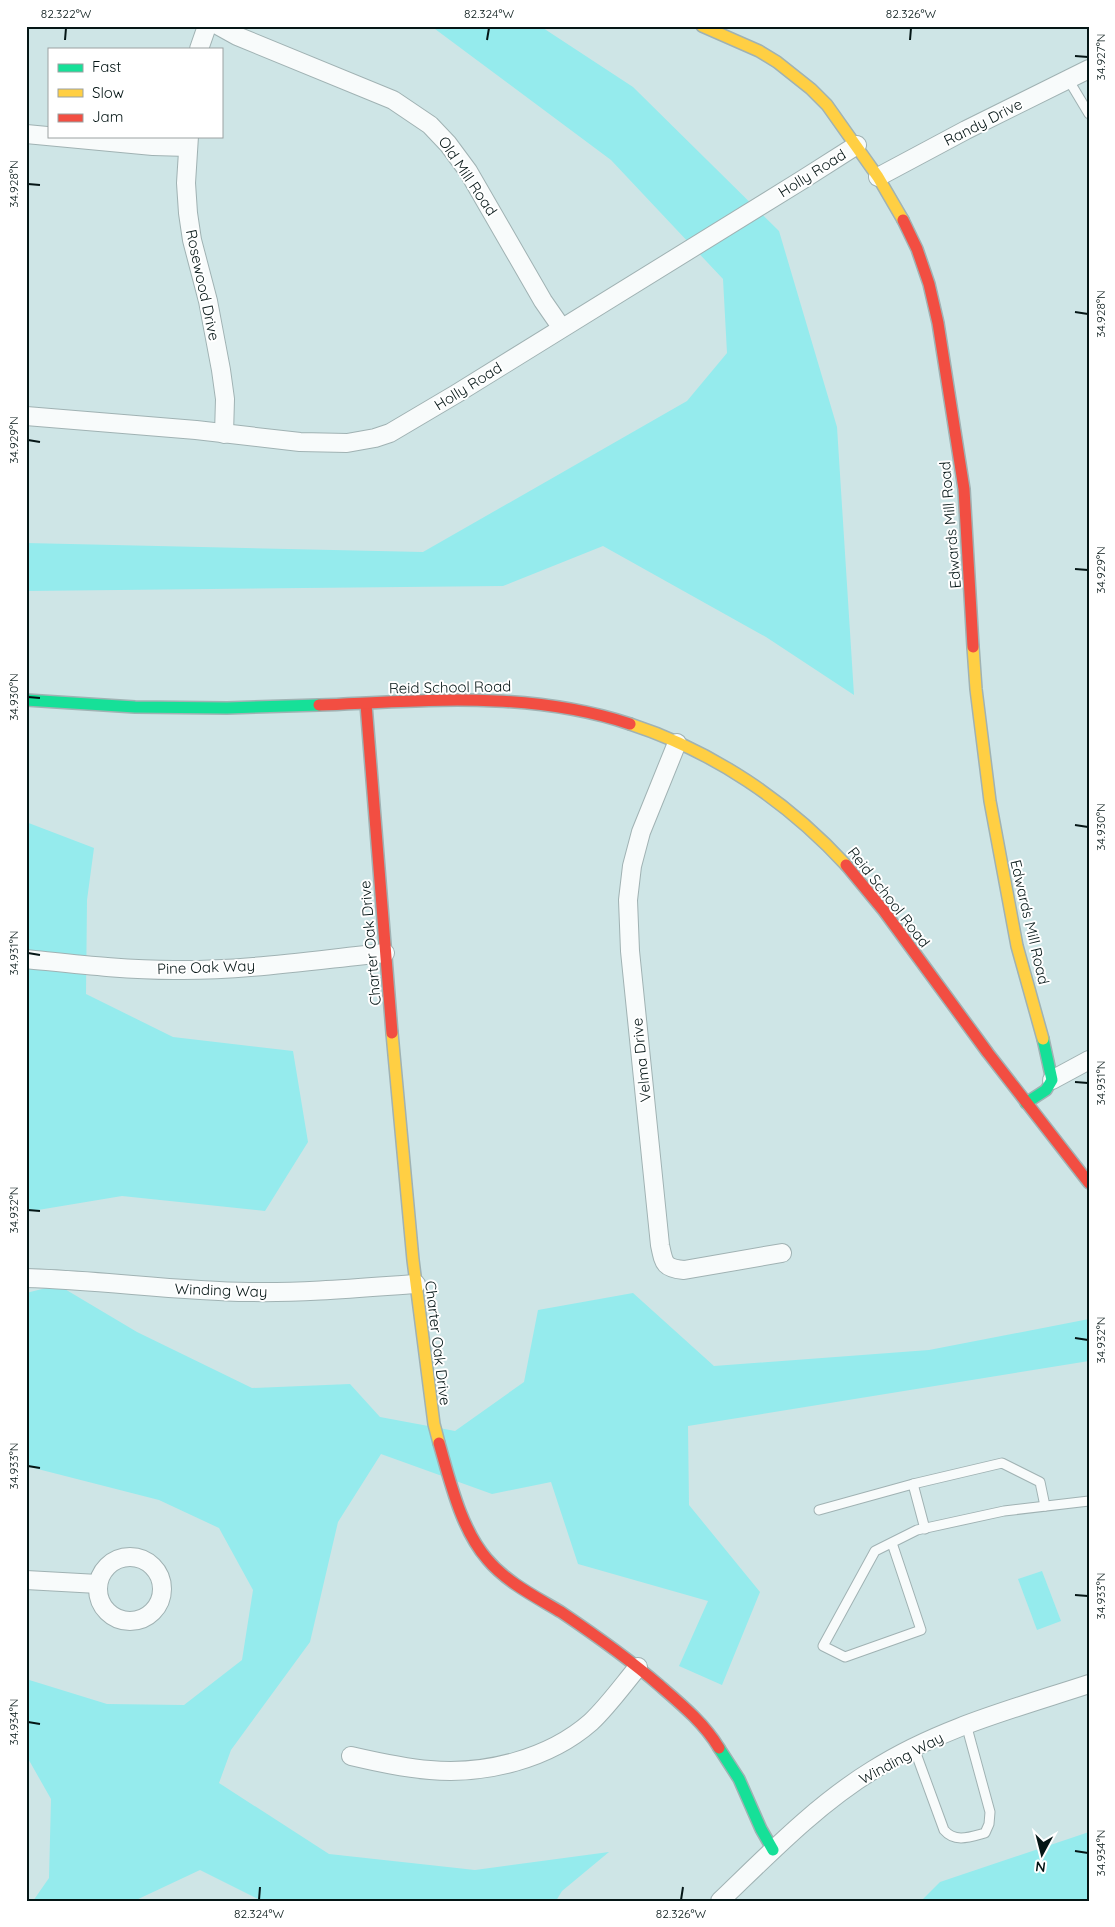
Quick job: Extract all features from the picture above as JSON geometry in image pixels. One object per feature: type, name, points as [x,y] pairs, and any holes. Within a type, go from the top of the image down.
[{"type":"street","points":[[199,48],[206,26]]},
{"type":"street","name":"Old Mill Road","points":[[219,26],[237,36],[394,100],[430,125],[448,144],[468,172],[543,301],[561,327]]},
{"type":"street","name":"Edwards Mill Road","points":[[711,28],[759,52],[795,75],[827,105],[857,145],[901,215],[917,249],[929,284],[938,323],[964,489],[976,689],[990,801],[1017,946],[1043,1038],[1052,1080]]},
{"type":"street","name":"Randy Drive","points":[[878,177],[926,150],[1089,69]]},
{"type":"street","points":[[26,134],[48,136]]},
{"type":"street","points":[[68,138],[153,146],[188,141]]},
{"type":"street","name":"Rosewood Drive","points":[[188,141],[186,183],[188,213],[192,240],[208,301],[221,370],[225,399],[224,434]]},
{"type":"street","name":"Holly Road","points":[[26,416],[300,442],[347,443],[390,433],[857,145]]},
{"type":"street","name":"Reid School Road","points":[[26,700],[135,707],[227,708],[474,699],[542,704],[616,719],[710,757],[760,789],[798,818],[834,852],[873,897],[994,1062],[1089,1183]]},
{"type":"street","name":"Charter Oak Drive","points":[[366,704],[385,953],[416,1284],[434,1424],[452,1488],[472,1538],[487,1560],[503,1575],[596,1635],[684,1706],[715,1741],[739,1779],[761,1829],[773,1850]]},
{"type":"street","name":"Velma Drive","points":[[677,743],[641,832],[632,866],[628,900],[630,952],[660,1245],[666,1265],[671,1269],[684,1270],[782,1253]]},
{"type":"street","name":"Pine Oak Way","points":[[26,959],[110,967],[174,970],[239,968],[385,953]]},
{"type":"street","points":[[1026,1103],[1046,1090],[1052,1080],[1089,1060]]},
{"type":"street","name":"Winding Way","points":[[26,1278],[67,1279],[187,1290],[250,1292],[321,1291],[416,1284]]},
{"type":"street","points":[[26,1580],[98,1584]]},
{"type":"street","points":[[351,1756],[381,1763],[446,1771],[481,1769],[526,1757],[562,1742],[585,1727],[600,1713],[638,1667]]},
{"type":"street","name":"Winding Way","points":[[720,1901],[773,1850],[849,1786],[875,1769],[914,1748],[966,1724],[1089,1684]]},
{"type":"lane","points":[[1068,79],[1089,114]]},
{"type":"lane","points":[[819,1510],[1002,1462],[1040,1482],[1044,1506]]},
{"type":"lane","points":[[913,1484],[924,1529]]},
{"type":"lane","points":[[892,1543],[921,1630],[845,1657],[823,1646],[875,1551],[892,1543],[924,1529],[1004,1511],[1089,1501]]},
{"type":"lane","points":[[914,1748],[944,1830],[949,1836],[964,1838],[985,1832],[989,1824],[990,1812],[966,1724]]},
{"type":"shaded area","points":[[431,26],[540,26],[633,87],[779,231],[837,427],[854,695],[766,637],[603,546],[503,586],[26,591],[26,543],[423,552],[687,401],[727,353],[723,279],[611,160]]},
{"type":"shaded area","points":[[26,822],[94,848],[87,900],[86,994],[173,1037],[293,1051],[308,1142],[265,1211],[122,1196],[26,1212]]},
{"type":"shaded area","points":[[58,1285],[137,1332],[252,1388],[350,1384],[380,1417],[455,1431],[524,1382],[538,1310],[633,1293],[714,1366],[929,1350],[1089,1319],[1089,1361],[688,1426],[689,1505],[760,1592],[722,1685],[679,1666],[708,1601],[578,1564],[551,1482],[492,1494],[381,1454],[338,1522],[310,1642],[231,1750],[219,1783],[329,1854],[475,1870],[609,1852],[562,1891],[556,1901],[262,1901],[200,1870],[134,1901],[33,1901],[49,1878],[51,1799],[26,1755],[26,1679],[107,1704],[184,1705],[242,1660],[253,1590],[219,1528],[159,1500],[26,1466],[26,1293]]},
{"type":"shaded area","points":[[1042,1571],[1061,1621],[1037,1630],[1018,1579]]},
{"type":"shaded area","points":[[1089,1832],[1089,1901],[921,1901],[940,1882]]},
{"type":"traffic: fast","points":[[26,700],[135,707],[227,708],[319,705]]},
{"type":"traffic: fast","points":[[1026,1103],[1046,1090],[1052,1080],[1043,1039]]},
{"type":"traffic: fast","points":[[719,1748],[739,1779],[761,1829],[773,1850]]},
{"type":"traffic: slow","points":[[702,26],[759,51],[777,62],[811,89],[827,105],[878,177],[903,220]]},
{"type":"traffic: slow","points":[[973,647],[976,689],[990,801],[1017,946],[1043,1039]]},
{"type":"traffic: slow","points":[[630,724],[690,748],[747,781],[774,799],[799,820],[846,865]]},
{"type":"traffic: slow","points":[[392,1033],[413,1260],[434,1424],[439,1443]]},
{"type":"traffic: jam","points":[[903,220],[917,249],[929,284],[938,323],[964,489],[973,647]]},
{"type":"traffic: jam","points":[[319,705],[436,700],[514,702],[592,713],[630,724]]},
{"type":"traffic: jam","points":[[366,704],[392,1033]]},
{"type":"traffic: jam","points":[[846,865],[884,911],[988,1053],[1089,1183]]},
{"type":"traffic: jam","points":[[439,1443],[463,1519],[470,1534],[487,1559],[512,1582],[586,1629],[647,1675],[692,1714],[719,1748]]}]
